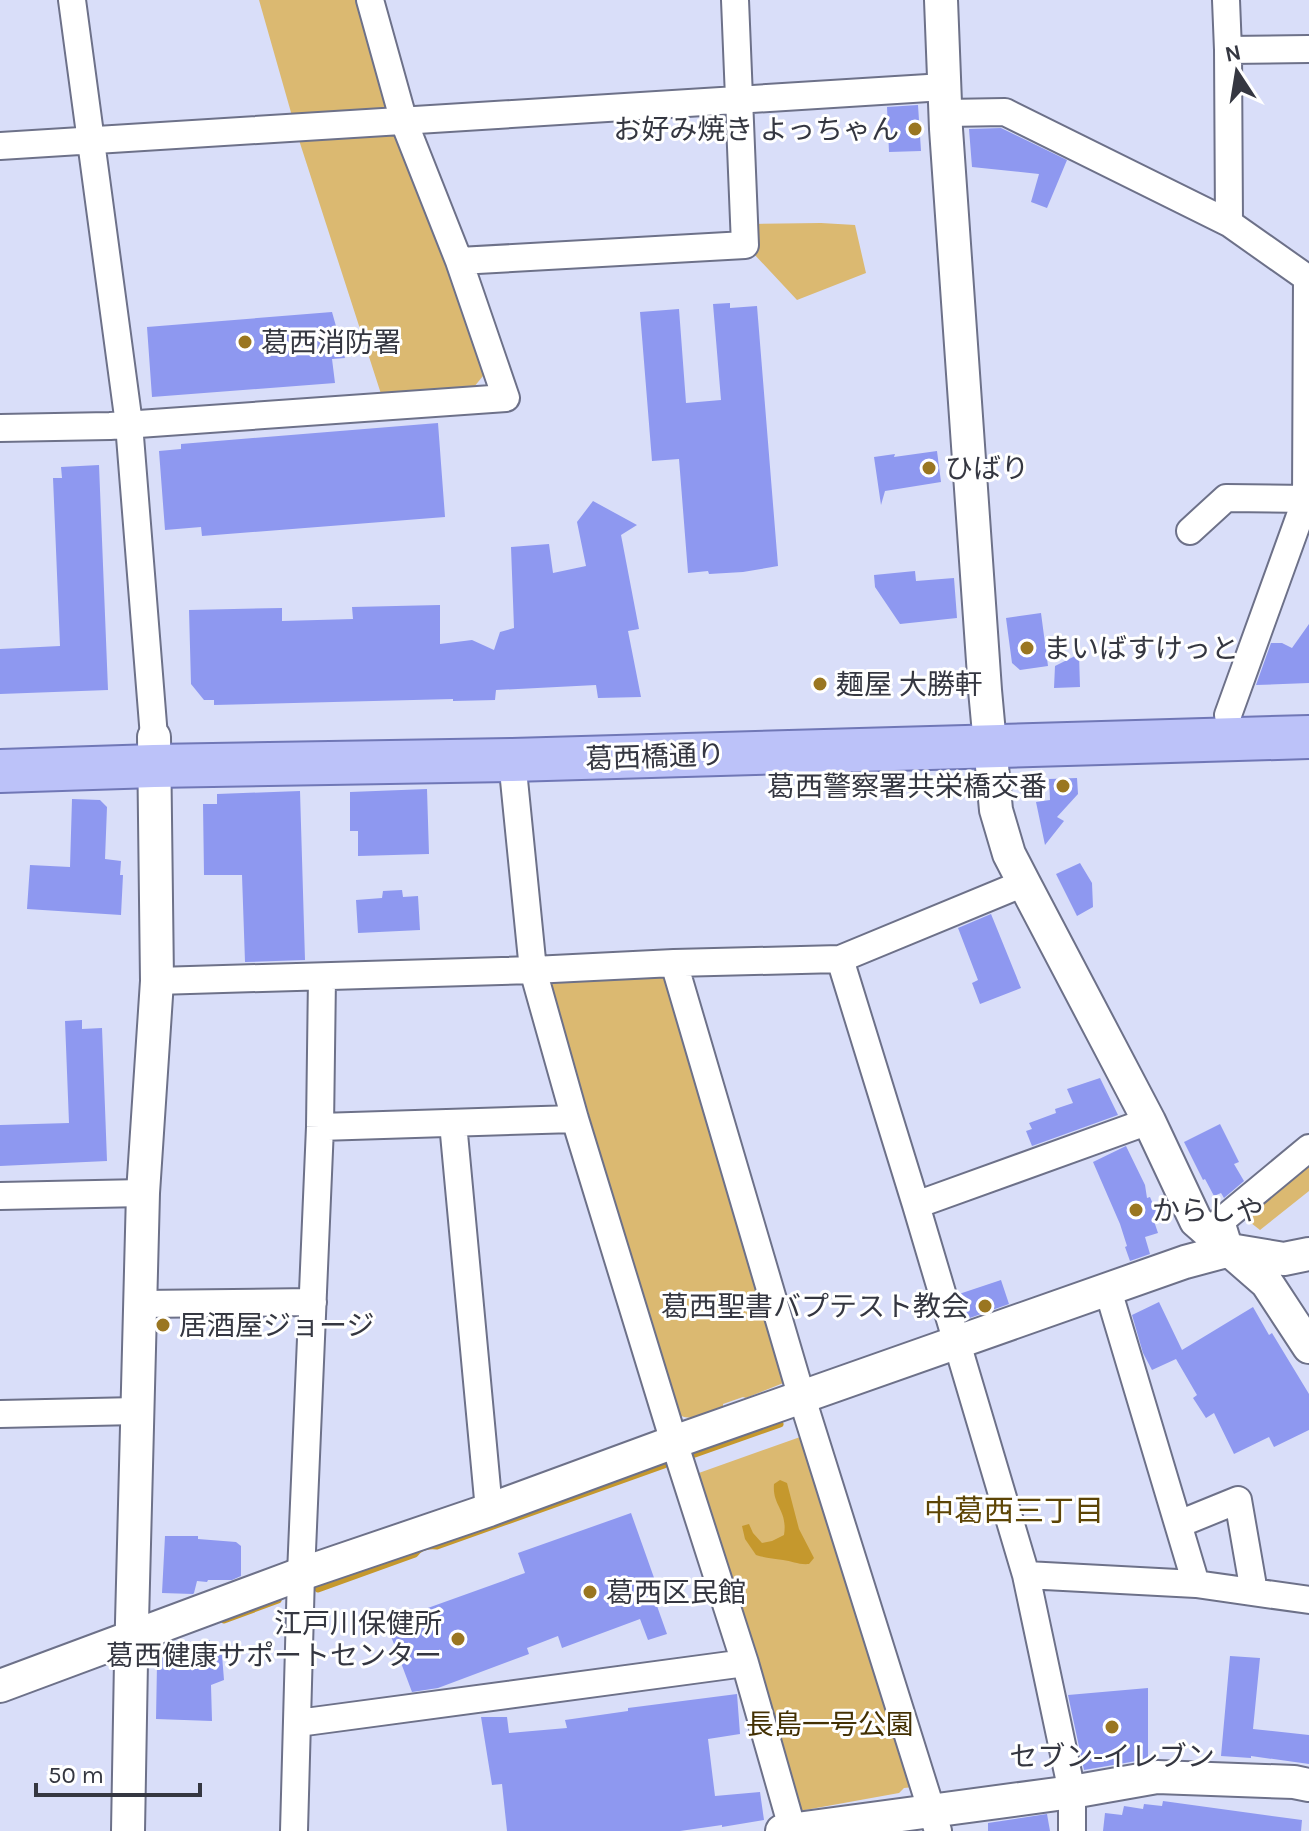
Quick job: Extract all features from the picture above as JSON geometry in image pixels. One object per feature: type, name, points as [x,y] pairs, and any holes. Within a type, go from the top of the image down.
[{"type":"main road","name":"葛西橋通り","points":[[0,741],[154,751],[512,760],[989,734],[1228,715],[1309,713]]},
{"type":"main road","name":"葛西橋通り","points":[[0,771],[154,751],[989,734],[1309,737]]},
{"type":"street","points":[[72,0],[129,424],[154,751],[157,981],[143,1193],[128,1831]]},
{"type":"street","points":[[0,428],[129,424],[506,398],[459,261],[404,122],[370,0]]},
{"type":"street","points":[[459,261],[745,245],[735,0]]},
{"type":"street","points":[[941,0],[945,100],[989,734],[996,810],[1002,832],[1009,854],[1149,1121],[1196,1221],[1267,1283],[1309,1347]]},
{"type":"street","points":[[1226,0],[1229,223]]},
{"type":"street","points":[[1228,50],[1309,49]]},
{"type":"street","points":[[0,146],[739,99],[945,100],[1005,112],[1229,223],[1308,278],[1308,499],[1228,715]]},
{"type":"street","points":[[1190,531],[1226,498],[1308,499]]},
{"type":"street","points":[[512,760],[533,970],[575,1119],[745,1663],[789,1830],[935,1821],[1157,1777],[1309,1785]]},
{"type":"street","points":[[157,981],[840,959],[1024,883]]},
{"type":"street","points":[[840,959],[1026,1575],[1072,1792],[1072,1831]]},
{"type":"street","points":[[674,963],[802,1398],[935,1821]]},
{"type":"street","points":[[294,1831],[301,1574],[320,1127],[322,977]]},
{"type":"street","points":[[320,1127],[575,1119]]},
{"type":"street","points":[[916,1205],[1149,1121]]},
{"type":"street","points":[[453,1123],[489,1510]]},
{"type":"street","points":[[1230,1250],[1221,1221],[1309,1148]]},
{"type":"street","points":[[0,1196],[143,1193]]},
{"type":"street","points":[[0,1686],[301,1574],[1185,1262],[1230,1250],[1284,1259],[1309,1254]]},
{"type":"street","points":[[1108,1290],[1196,1584]]},
{"type":"street","points":[[140,1304],[313,1302]]},
{"type":"street","points":[[0,1414],[137,1411]]},
{"type":"street","points":[[1179,1524],[1238,1500],[1254,1592]]},
{"type":"street","points":[[1026,1575],[1196,1584],[1309,1600]]},
{"type":"street","points":[[298,1723],[745,1663]]},
{"type":"green space","points":[[259,0],[362,0],[487,371],[474,387],[382,397],[298,137]]},
{"type":"green space","points":[[753,224],[855,225],[866,273],[797,300],[753,253]]},
{"type":"green space","points":[[658,972],[668,981],[791,1380],[723,1404],[723,1408],[694,1418],[677,1414],[545,989],[554,977]]},
{"type":"green space","points":[[1309,1153],[1309,1191],[1260,1230],[1237,1212]]},
{"type":"green space","name":"長島一号公園","points":[[803,1436],[914,1787],[904,1788],[899,1793],[794,1812],[696,1474]]},
{"type":"shaded area","points":[[780,1480],[787,1483],[799,1529],[814,1558],[809,1564],[756,1555],[745,1539],[742,1526],[749,1524],[762,1543],[784,1535],[784,1520],[774,1491],[774,1484]]},
{"type":"building","points":[[918,105],[921,151],[889,152],[887,107]]},
{"type":"building","points":[[1001,128],[1067,160],[1047,208],[1031,202],[1039,174],[972,167],[969,129]]},
{"type":"building","points":[[730,303],[730,308],[757,306],[778,566],[743,572],[688,573],[679,459],[652,461],[640,312],[679,309],[686,403],[721,400],[713,304]]},
{"type":"building","name":"葛西消防署","points":[[332,312],[345,358],[332,359],[335,383],[152,397],[147,327]]},
{"type":"building","points":[[438,423],[445,517],[202,536],[201,527],[165,530],[159,451],[181,449],[181,444]]},
{"type":"building","points":[[937,451],[941,482],[885,491],[881,505],[874,457]]},
{"type":"building","points":[[99,465],[108,690],[0,694],[0,649],[60,646],[53,478],[62,478],[61,467]]},
{"type":"building","points":[[593,501],[637,525],[621,535],[639,629],[628,631],[641,697],[598,698],[596,685],[496,690],[495,700],[214,705],[214,700],[204,700],[191,684],[189,610],[282,608],[282,621],[353,619],[352,607],[440,605],[440,644],[472,640],[494,650],[500,632],[514,628],[511,547],[549,544],[553,573],[586,566],[577,522]]},
{"type":"building","points":[[915,571],[916,581],[954,578],[957,618],[900,624],[875,587],[874,575]]},
{"type":"building","points":[[1041,613],[1048,666],[1020,670],[1012,663],[1006,618]]},
{"type":"building","points":[[1309,624],[1309,683],[1256,685],[1271,643],[1282,643],[1292,648]]},
{"type":"building","points":[[1079,654],[1080,687],[1054,688],[1055,666]]},
{"type":"building","points":[[1077,778],[1078,794],[1057,817],[1064,821],[1045,845],[1036,802],[1050,800],[1049,779]]},
{"type":"building","points":[[427,789],[429,854],[358,856],[358,831],[350,831],[350,792]]},
{"type":"building","points":[[300,791],[305,960],[245,962],[242,875],[204,875],[203,804],[217,804],[217,794]]},
{"type":"building","points":[[72,799],[100,800],[107,807],[105,859],[121,861],[121,915],[27,909],[30,865],[70,867]]},
{"type":"building","points":[[1080,863],[1092,883],[1093,907],[1077,916],[1056,874]]},
{"type":"building","points":[[402,890],[403,897],[418,896],[420,930],[358,933],[356,900],[382,898],[383,891]]},
{"type":"building","points":[[991,914],[1021,988],[980,1004],[972,983],[978,980],[958,928]]},
{"type":"building","points":[[82,1020],[82,1029],[102,1028],[107,1161],[0,1166],[0,1125],[69,1123],[65,1021]]},
{"type":"building","points":[[1100,1078],[1118,1115],[1032,1146],[1026,1131],[1032,1129],[1029,1123],[1073,1103],[1067,1089]]},
{"type":"building","points":[[1220,1124],[1239,1162],[1234,1164],[1244,1181],[1224,1198],[1221,1193],[1214,1196],[1184,1142]]},
{"type":"building","points":[[1126,1146],[1145,1185],[1147,1198],[1150,1197],[1158,1216],[1153,1218],[1158,1233],[1145,1237],[1150,1254],[1130,1261],[1120,1224],[1093,1162]]},
{"type":"building","points":[[1001,1280],[1009,1304],[967,1319],[959,1294]]},
{"type":"building","points":[[1159,1302],[1182,1350],[1253,1307],[1309,1394],[1309,1430],[1274,1447],[1269,1437],[1234,1454],[1214,1413],[1206,1418],[1193,1398],[1197,1395],[1176,1359],[1152,1370],[1143,1353],[1132,1315]]},
{"type":"building","points":[[631,1513],[663,1603],[657,1606],[667,1634],[648,1640],[640,1619],[562,1648],[558,1636],[527,1648],[529,1654],[438,1688],[412,1692],[386,1623],[525,1573],[518,1553]]},
{"type":"building","points":[[165,1536],[198,1536],[198,1539],[236,1542],[241,1546],[241,1576],[232,1580],[197,1581],[193,1594],[162,1593]]},
{"type":"building","points":[[210,1640],[210,1655],[222,1655],[224,1680],[211,1685],[212,1721],[156,1719],[157,1664],[162,1656]]},
{"type":"building","points":[[1230,1656],[1260,1658],[1253,1729],[1309,1735],[1309,1764],[1251,1756],[1221,1756]]},
{"type":"building","points":[[1148,1688],[1148,1759],[1084,1770],[1068,1695]]},
{"type":"building","points":[[737,1694],[740,1734],[708,1739],[715,1796],[760,1792],[764,1820],[680,1831],[507,1831],[502,1784],[492,1785],[481,1717],[507,1717],[509,1733],[567,1728],[565,1720],[628,1711],[628,1708]]},
{"type":"building","points":[[1163,1801],[1302,1820],[1301,1831],[1103,1831],[1105,1813],[1122,1815],[1124,1806],[1143,1809],[1144,1804],[1162,1806]]},
{"type":"building","points":[[1047,1814],[1050,1831],[988,1831],[988,1823]]},
{"type":"waterway","points":[[695,1454],[780,1424]]},
{"type":"waterway","points":[[318,1589],[415,1554],[424,1547],[437,1546],[664,1465]]},
{"type":"waterway","points":[[224,1620],[278,1600]]},
{"type":"place","name":"お好み焼き よっちゃん","points":[[915,129]]},
{"type":"place","name":"葛西消防署","points":[[245,342]]},
{"type":"place","name":"ひばり","points":[[929,468]]},
{"type":"place","name":"まいばすけっと","points":[[1027,648]]},
{"type":"place","name":"麺屋 大勝軒","points":[[820,684]]},
{"type":"place","name":"葛西警察署共栄橋交番","points":[[1063,786]]},
{"type":"place","name":"からしや","points":[[1136,1210]]},
{"type":"place","name":"葛西聖書バプテスト教会","points":[[985,1306]]},
{"type":"place","name":"居酒屋ジョージ","points":[[163,1325]]},
{"type":"place","name":"葛西区民館","points":[[590,1592]]},
{"type":"place","name":"江戸川保健所 葛西健康サポートセンター","points":[[458,1639]]},
{"type":"place","name":"セブン-イレブン","points":[[1112,1727]]},
{"type":"district","name":"中葛西三丁目","points":[[1014,1511]]}]
